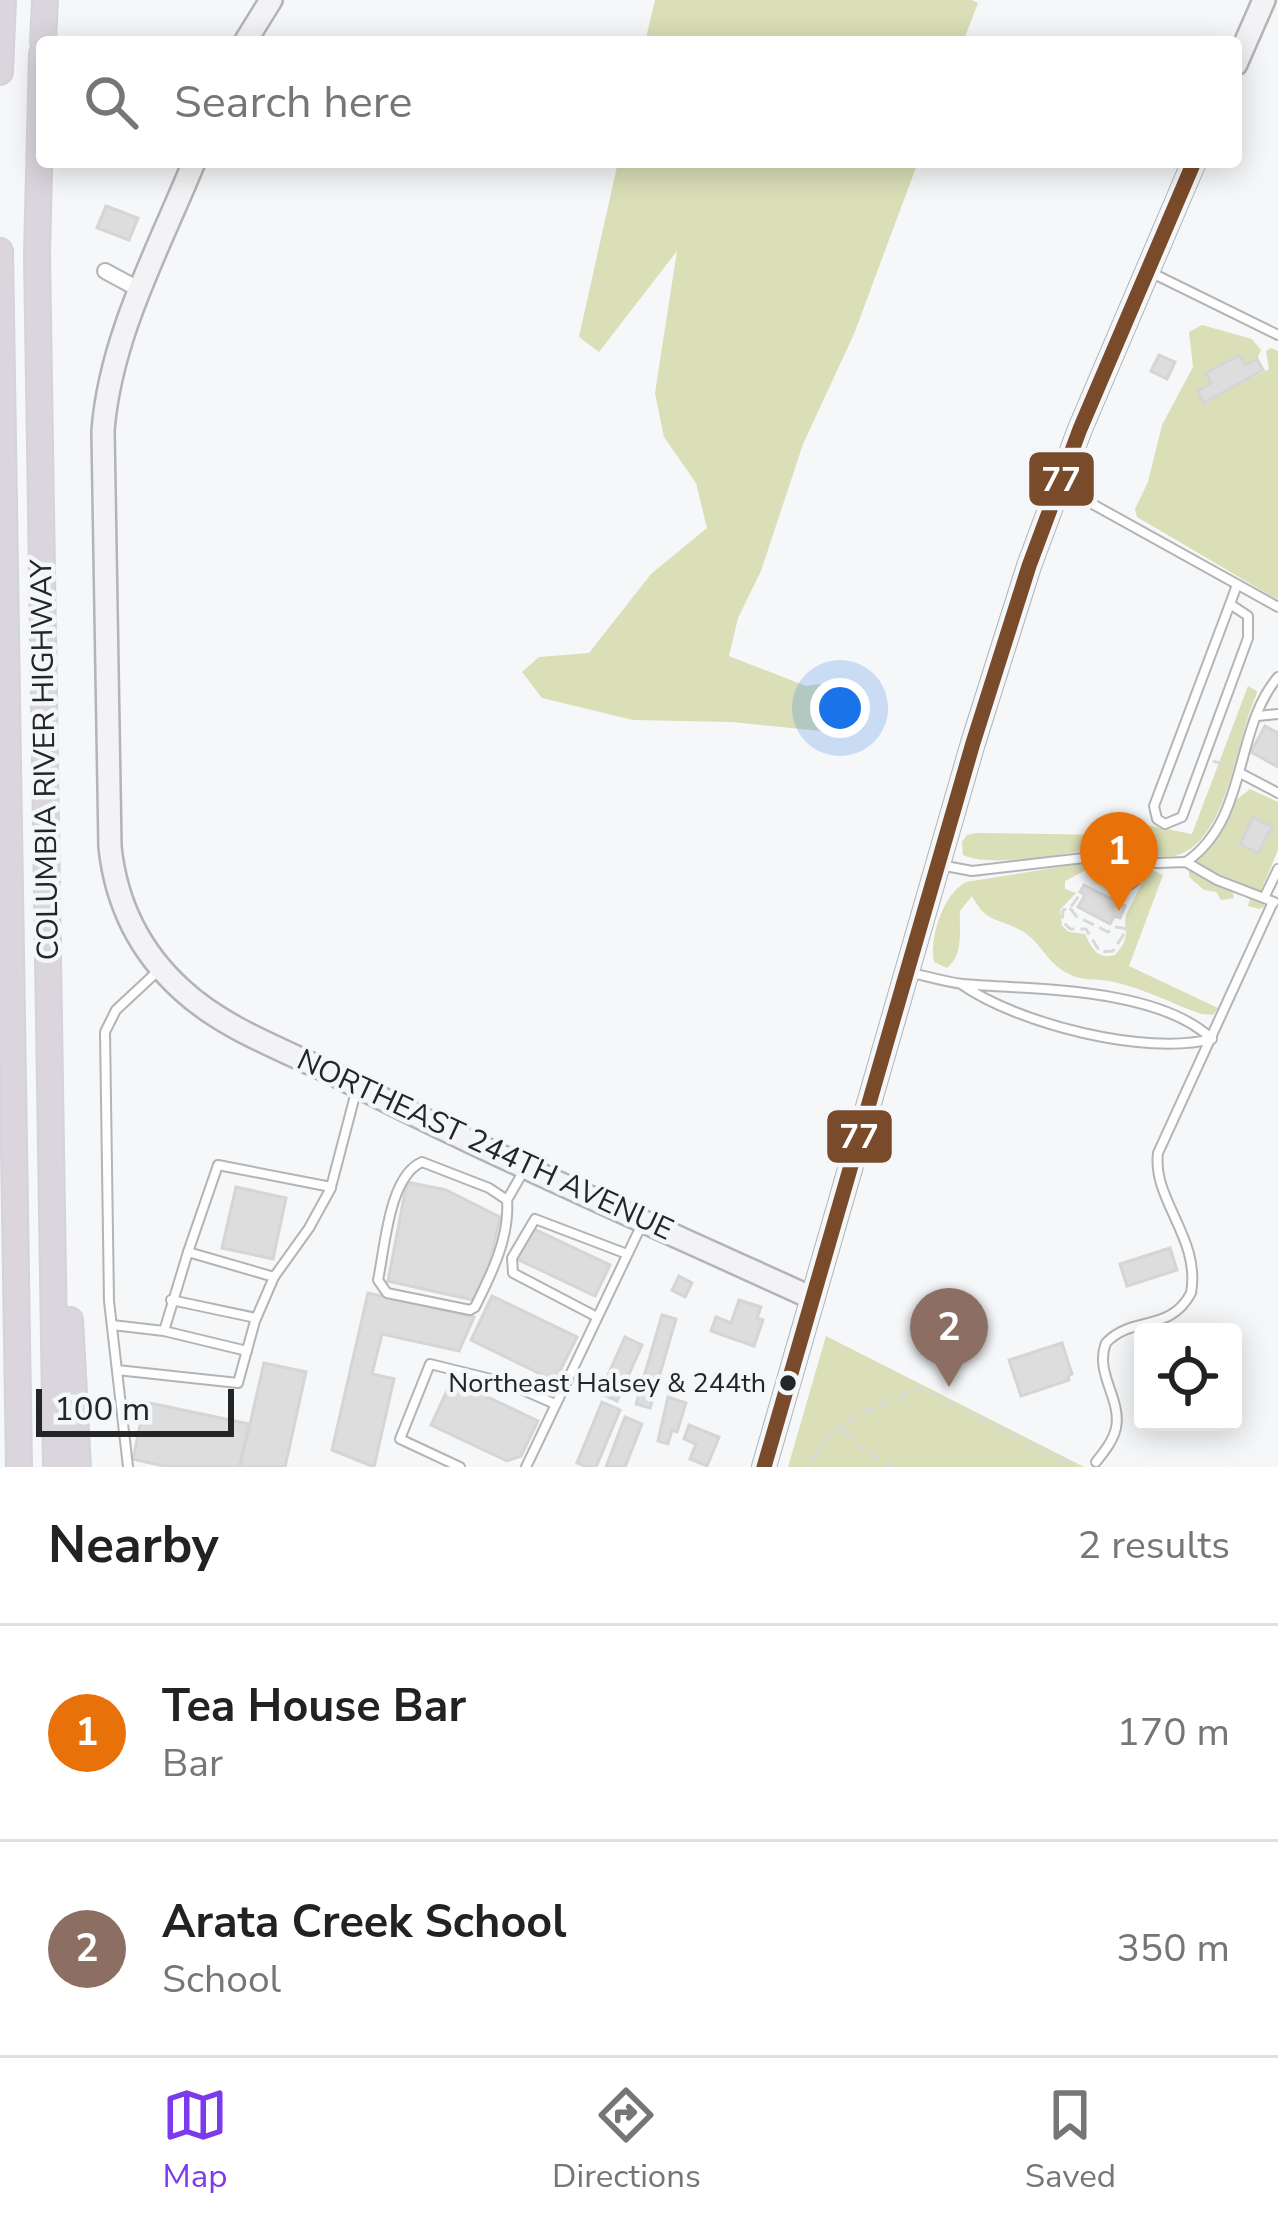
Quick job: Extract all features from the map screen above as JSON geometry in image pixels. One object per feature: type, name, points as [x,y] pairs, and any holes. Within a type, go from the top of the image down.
[{"type":"highway","points":[[0,72],[3,0]]},
{"type":"highway","points":[[43,36],[45,0]]},
{"type":"highway","name":"COLUMBIA RIVER HIGHWAY","points":[[39,168],[56,1467]]},
{"type":"highway","name":"COLUMBIA RIVER HIGHWAY","points":[[0,251],[19,1467]]},
{"type":"highway","points":[[0,1335],[15,1214]]},
{"type":"highway","points":[[53,1228],[70,1317],[78,1467]]},
{"type":"street","points":[[249,36],[271,0]]},
{"type":"street","points":[[1242,50],[1264,0]]},
{"type":"street","name":"NORTHEAST 244TH AVENUE","points":[[192,168],[113,369],[103,430],[109,827],[122,902],[140,939],[164,972],[218,1016],[357,1087],[812,1298]]},
{"type":"street","points":[[764,1467],[1001,651],[1058,485],[1191,168]]},
{"type":"street","points":[[105,271],[142,291]]},
{"type":"lane","points":[[1147,271],[1278,334]]},
{"type":"lane","points":[[1058,485],[1278,607]]},
{"type":"lane","points":[[1230,604],[1248,616],[1250,629],[1181,817],[1170,824],[1161,822],[1154,806],[1237,585]]},
{"type":"lane","points":[[1186,862],[1213,833],[1265,694],[1278,677]]},
{"type":"lane","points":[[1258,716],[1278,714]]},
{"type":"lane","points":[[1237,771],[1278,793]]},
{"type":"lane","points":[[1096,857],[1095,871],[1126,887],[1136,880],[1144,862]]},
{"type":"lane","points":[[938,865],[972,872],[1096,857],[1186,862],[1272,901]]},
{"type":"lane","points":[[1096,1462],[1110,1443],[1117,1420],[1102,1366],[1106,1342],[1125,1329],[1171,1316],[1191,1293],[1191,1255],[1157,1164],[1162,1142],[1272,901],[1278,869]]},
{"type":"lane","points":[[128,1467],[112,1325],[105,1032],[116,1010],[164,972]]},
{"type":"lane","points":[[907,972],[962,984],[999,984],[1136,1004],[1194,1022],[1212,1039]]},
{"type":"lane","points":[[962,984],[990,1004],[1048,1025],[1183,1046],[1212,1039]]},
{"type":"lane","points":[[117,1370],[238,1383],[256,1318],[274,1277],[331,1187],[357,1087]]},
{"type":"lane","points":[[507,1200],[489,1188],[422,1162],[415,1164],[399,1182],[380,1287],[387,1293],[470,1310],[475,1307],[496,1262],[508,1216],[507,1200],[527,1165]]},
{"type":"lane","points":[[164,1331],[218,1165],[331,1187]]},
{"type":"lane","points":[[597,1317],[513,1273],[512,1258],[535,1219],[627,1255]]},
{"type":"lane","points":[[526,1467],[644,1220]]},
{"type":"lane","points":[[188,1252],[274,1277]]},
{"type":"lane","points":[[172,1300],[256,1318]]},
{"type":"lane","points":[[112,1325],[164,1331],[247,1352]]},
{"type":"lane","points":[[460,1467],[400,1439],[430,1364],[507,1382],[555,1404]]},
{"type":"path","points":[[1203,758],[1237,771]]},
{"type":"path","points":[[1082,893],[1063,910],[1062,921],[1070,929],[1087,924]]},
{"type":"path","points":[[1070,908],[1087,924],[1108,932],[1117,926],[1127,931],[1113,951],[1106,953],[1096,948],[1087,924]]},
{"type":"path","points":[[812,1461],[842,1428],[872,1406],[924,1389],[1072,1467]]},
{"type":"path","points":[[842,1428],[861,1448],[893,1467]]},
{"type":"green space","points":[[655,0],[978,3],[965,36],[646,36]]},
{"type":"green space","points":[[617,168],[916,168],[854,334],[803,444],[761,571],[738,618],[729,656],[806,686],[820,684],[835,707],[830,732],[732,722],[633,720],[542,698],[522,672],[539,657],[589,653],[651,574],[707,528],[696,483],[664,437],[655,393],[677,251],[599,352],[579,337]]},
{"type":"green space","points":[[1202,325],[1252,339],[1261,350],[1257,359],[1198,391],[1204,402],[1269,369],[1266,351],[1278,351],[1278,600],[1137,517],[1135,509],[1148,482],[1162,425],[1193,367],[1189,332]]},
{"type":"green space","points":[[1248,686],[1257,691],[1228,787],[1207,832],[1192,847],[1165,857],[1093,850],[1004,860],[963,855],[962,842],[977,833],[1111,835],[1131,822],[1192,834]]},
{"type":"green space","points":[[1250,789],[1278,802],[1278,850],[1262,888],[1264,907],[1259,909],[1248,906],[1252,891],[1241,883],[1231,883],[1234,898],[1221,900],[1189,877],[1189,868],[1211,847],[1235,801]]},
{"type":"green space","points":[[1085,863],[1088,869],[1065,881],[1065,889],[1076,893],[1060,910],[1062,926],[1085,934],[1099,954],[1115,955],[1125,939],[1126,915],[1147,873],[1163,875],[1129,966],[1218,1008],[1213,1015],[1125,985],[1069,974],[1029,936],[988,916],[972,896],[960,911],[956,956],[947,968],[934,962],[939,918],[951,896],[966,882]]},
{"type":"green space","points":[[826,1336],[1084,1467],[788,1467]]},
{"type":"building","points":[[106,206],[138,218],[129,240],[97,228]]},
{"type":"building","points":[[1159,355],[1175,362],[1167,379],[1151,371]]},
{"type":"building","points":[[1239,355],[1245,365],[1257,359],[1263,370],[1204,403],[1198,391],[1211,383],[1206,373]]},
{"type":"building","points":[[1265,726],[1278,733],[1278,767],[1251,752]]},
{"type":"building","points":[[1253,817],[1272,827],[1258,853],[1240,844]]},
{"type":"building","points":[[1084,885],[1125,906],[1120,918],[1114,916],[1110,924],[1078,907]]},
{"type":"building","points":[[407,1182],[446,1190],[500,1217],[489,1266],[473,1300],[388,1281]]},
{"type":"building","points":[[236,1187],[286,1198],[273,1259],[222,1248]]},
{"type":"building","points":[[532,1228],[610,1265],[595,1296],[517,1259]]},
{"type":"building","points":[[1170,1248],[1177,1270],[1127,1286],[1120,1264]]},
{"type":"building","points":[[679,1276],[692,1283],[685,1297],[672,1290]]},
{"type":"building","points":[[368,1293],[474,1317],[459,1351],[382,1334],[372,1374],[394,1379],[374,1467],[332,1450]]},
{"type":"building","points":[[492,1296],[577,1337],[555,1381],[471,1340]]},
{"type":"building","points":[[739,1300],[761,1307],[757,1318],[763,1320],[754,1346],[711,1331],[716,1317],[731,1323]]},
{"type":"building","points":[[662,1315],[676,1319],[650,1408],[636,1404]]},
{"type":"building","points":[[625,1337],[642,1345],[617,1401],[600,1393]]},
{"type":"building","points":[[1062,1343],[1072,1374],[1069,1380],[1021,1396],[1009,1360]]},
{"type":"building","points":[[264,1363],[306,1372],[285,1467],[240,1467]]},
{"type":"building","points":[[452,1380],[538,1421],[521,1456],[507,1461],[431,1425]]},
{"type":"building","points":[[668,1397],[686,1403],[668,1444],[658,1441]]},
{"type":"building","points":[[145,1402],[249,1424],[239,1467],[168,1467],[133,1459]]},
{"type":"building","points":[[602,1402],[620,1410],[596,1467],[587,1467],[577,1463]]},
{"type":"building","points":[[625,1417],[642,1424],[625,1467],[606,1467]]},
{"type":"building","points":[[689,1425],[719,1437],[707,1466],[690,1459],[696,1444],[684,1439]]},
{"type":"transit line","name":"77","points":[[764,1467],[973,743],[1029,566],[1080,429],[1191,168]]},
{"type":"place","name":"Tea House Bar","points":[[1119,911]]},
{"type":"place","name":"Northeast Halsey & 244th","points":[[788,1383]]},
{"type":"place","name":"Arata Creek School","points":[[949,1387]]}]
